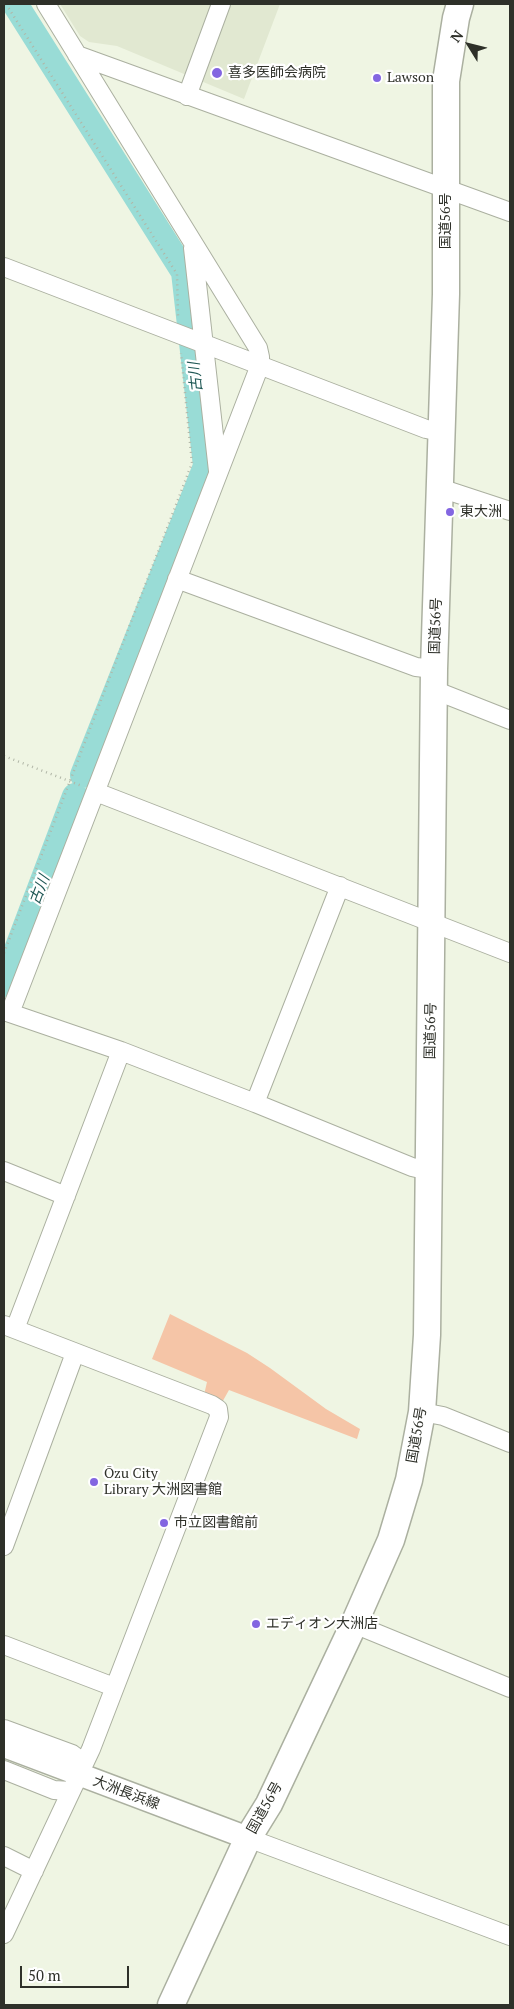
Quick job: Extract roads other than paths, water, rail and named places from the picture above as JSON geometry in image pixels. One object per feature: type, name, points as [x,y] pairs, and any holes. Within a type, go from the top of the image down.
[{"type":"highway","name":"国道56号","points":[[171,2005],[248,1838],[269,1804],[354,1624],[391,1540],[409,1480],[422,1412],[427,1335],[434,680],[446,294],[446,81],[460,4]]},
{"type":"main road","name":"大洲長浜線","points":[[4,1746],[78,1776],[248,1838]]},
{"type":"street","points":[[46,4],[192,244],[258,348],[260,365],[96,792],[7,1012],[121,1051],[412,1167],[429,1171]]},
{"type":"street","points":[[187,96],[221,4]]},
{"type":"street","points":[[77,55],[510,212]]},
{"type":"street","points":[[192,244],[218,474]]},
{"type":"street","points":[[4,267],[426,429],[441,432]]},
{"type":"street","points":[[440,488],[510,511]]},
{"type":"street","points":[[177,579],[416,668],[434,680],[510,720]]},
{"type":"street","points":[[96,792],[510,953]]},
{"type":"street","points":[[255,1103],[340,886]]},
{"type":"street","points":[[4,1934],[78,1776],[219,1417],[218,1409],[212,1405],[10,1327],[66,1196],[121,1051]]},
{"type":"street","points":[[4,1171],[66,1196]]},
{"type":"street","points":[[4,1546],[75,1353]]},
{"type":"street","points":[[422,1412],[443,1416],[510,1443]]},
{"type":"street","points":[[354,1624],[510,1688]]},
{"type":"street","points":[[4,1645],[114,1687]]},
{"type":"street","points":[[4,1729],[72,1754],[78,1776]]},
{"type":"street","points":[[4,1770],[54,1790],[78,1776]]},
{"type":"street","points":[[248,1838],[510,1936]]},
{"type":"street","points":[[4,1856],[34,1871]]},
{"type":"waterway","name":"古川","points":[[15,4],[184,272],[206,466],[83,775]]},
{"type":"waterway","name":"古川","points":[[4,984],[75,796]]},
{"type":"place","name":"喜多医師会病院","points":[[217,73]]},
{"type":"place","name":"Lawson","points":[[377,78]]},
{"type":"place","name":"東大洲","points":[[450,512]]},
{"type":"place","name":"Ōzu City Library 大洲図書館","points":[[94,1482]]},
{"type":"place","name":"市立図書館前","points":[[164,1523]]},
{"type":"place","name":"エディオン大洲店","points":[[256,1624]]}]
